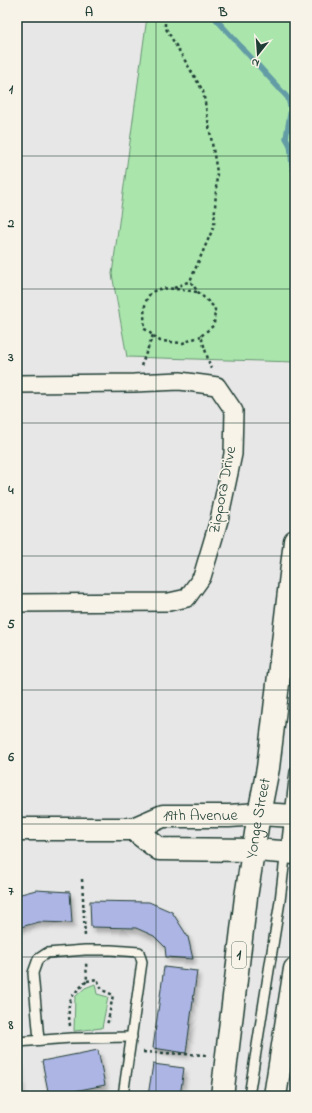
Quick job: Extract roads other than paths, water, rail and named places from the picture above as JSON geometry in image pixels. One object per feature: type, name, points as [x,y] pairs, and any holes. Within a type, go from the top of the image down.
[{"type":"main road","name":"Yonge Street","points":[[222,1096],[246,897],[268,768],[295,541]]},
{"type":"main road","name":"19th Avenue","points":[[17,829],[133,829],[163,816],[229,816],[259,814],[293,816]]},
{"type":"main road","name":"19th Avenue","points":[[133,829],[159,849],[290,852]]},
{"type":"main road","points":[[275,1096],[295,969]]},
{"type":"street","name":"Zippora Drive","points":[[17,384],[180,381],[217,386],[234,411],[233,454],[219,520],[202,577],[187,598],[169,602],[17,603]]},
{"type":"lane","points":[[249,1096],[280,901],[290,852],[295,772]]},
{"type":"lane","points":[[39,1040],[33,972],[38,959],[47,953],[86,950],[139,952],[142,962],[123,1096]]},
{"type":"lane","points":[[17,1042],[132,1037]]},
{"type":"waterway","points":[[214,17],[288,98],[291,109],[286,138],[289,142],[292,165],[295,174]]}]
